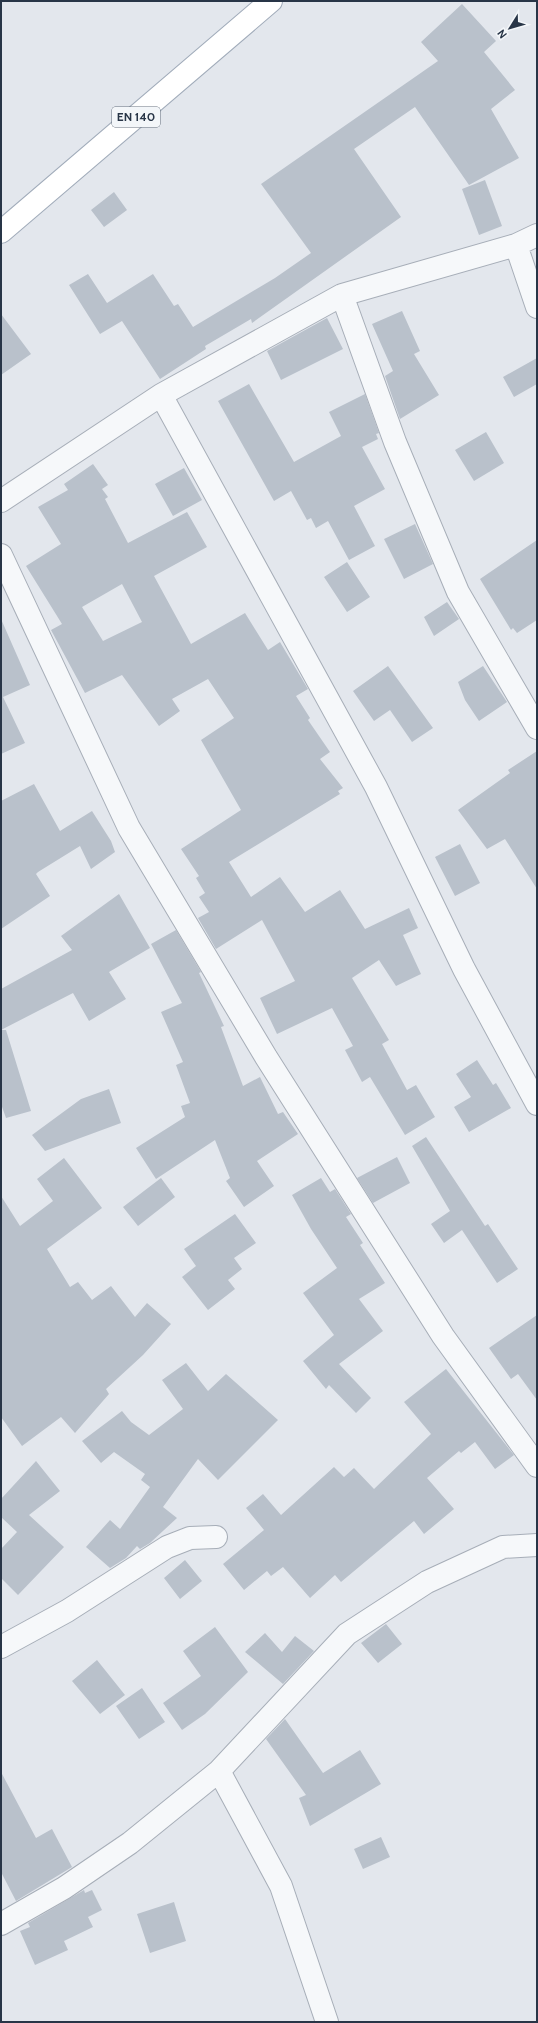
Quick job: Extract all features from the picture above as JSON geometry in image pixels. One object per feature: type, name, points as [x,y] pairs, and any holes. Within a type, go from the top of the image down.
[{"type":"main road","name":"EN 140","points":[[1,232],[271,1]]},
{"type":"street","points":[[1,501],[161,395],[342,295],[516,245],[537,235]]},
{"type":"street","points":[[516,245],[537,307]]},
{"type":"street","points":[[342,295],[395,442],[458,592],[537,728]]},
{"type":"street","points":[[161,395],[376,787],[464,969],[537,1104]]},
{"type":"street","points":[[1,555],[129,828],[266,1057],[443,1336],[537,1466]]},
{"type":"street","points":[[1,1647],[67,1611],[167,1547],[190,1538],[216,1537]]},
{"type":"street","points":[[1,1924],[64,1888],[130,1843],[219,1771],[347,1634],[427,1582],[503,1547],[537,1545]]},
{"type":"street","points":[[219,1771],[281,1886],[327,2022]]},
{"type":"building","points":[[462,4],[496,41],[484,52],[515,90],[491,109],[519,158],[469,185],[415,107],[354,149],[401,217],[252,323],[251,319],[205,346],[206,349],[160,379],[122,321],[100,334],[69,285],[88,274],[107,303],[153,274],[174,306],[178,304],[193,327],[275,278],[311,253],[261,184],[438,61],[421,42]]},
{"type":"building","points":[[485,180],[502,226],[479,235],[462,189]]},
{"type":"building","points":[[114,192],[127,210],[104,227],[91,210]]},
{"type":"building","points":[[402,311],[420,351],[414,354],[439,395],[400,419],[385,376],[393,371],[372,324]]},
{"type":"building","points":[[1,314],[31,354],[1,375]]},
{"type":"building","points":[[327,318],[343,349],[281,380],[267,351]]},
{"type":"building","points":[[537,358],[537,384],[514,397],[503,377]]},
{"type":"building","points":[[249,384],[294,462],[341,436],[329,412],[365,394],[379,433],[376,434],[378,439],[362,447],[385,489],[354,506],[375,546],[349,560],[328,521],[316,528],[311,518],[307,520],[291,491],[274,501],[218,401]]},
{"type":"building","points":[[486,432],[504,463],[474,481],[455,450]]},
{"type":"building","points":[[93,464],[108,485],[102,489],[108,497],[105,499],[128,543],[187,512],[207,547],[154,576],[191,644],[245,613],[268,650],[280,642],[308,689],[296,696],[310,718],[308,720],[330,752],[320,759],[343,788],[338,791],[340,794],[229,862],[251,897],[280,877],[305,912],[340,890],[365,929],[409,908],[418,928],[403,935],[421,974],[396,986],[379,960],[352,978],[389,1040],[382,1044],[407,1090],[416,1085],[435,1117],[405,1135],[370,1077],[362,1082],[345,1050],[353,1046],[332,1008],[277,1034],[260,998],[295,981],[262,920],[216,949],[198,918],[209,912],[199,897],[205,893],[196,878],[199,876],[181,849],[241,810],[201,740],[234,718],[208,679],[172,699],[180,711],[159,726],[122,675],[85,693],[51,630],[62,624],[26,566],[61,544],[38,507],[68,490],[64,484]],"holes":[[[122,584],[142,622],[103,641],[82,607]]]},
{"type":"building","points":[[184,468],[202,500],[173,516],[155,484]]},
{"type":"building","points":[[415,524],[433,564],[404,579],[384,539]]},
{"type":"building","points":[[537,540],[537,620],[517,633],[513,628],[511,630],[480,579]]},
{"type":"building","points":[[347,562],[370,597],[347,612],[324,577]]},
{"type":"building","points":[[447,602],[459,619],[434,636],[424,617]]},
{"type":"building","points":[[1,619],[30,685],[3,697],[25,743],[1,754]]},
{"type":"building","points":[[388,666],[433,728],[412,742],[390,710],[374,721],[353,691]]},
{"type":"building","points":[[483,666],[507,702],[479,721],[465,700],[458,682]]},
{"type":"building","points":[[537,751],[537,889],[505,839],[487,849],[458,810],[510,773],[508,770]]},
{"type":"building","points":[[34,784],[60,831],[92,811],[111,841],[115,852],[91,869],[80,846],[38,872],[36,874],[50,896],[1,929],[1,801]]},
{"type":"building","points":[[460,844],[480,883],[455,896],[435,857]]},
{"type":"building","points":[[119,894],[150,948],[109,972],[126,999],[89,1021],[73,993],[1,1030],[1,989],[72,950],[61,936]]},
{"type":"building","points":[[176,930],[201,972],[199,973],[224,1026],[221,1027],[243,1086],[260,1077],[278,1114],[283,1112],[298,1134],[257,1161],[274,1186],[244,1207],[226,1181],[230,1178],[215,1140],[156,1179],[136,1148],[185,1117],[181,1106],[190,1103],[176,1065],[183,1062],[161,1012],[182,1003],[151,944]]},
{"type":"building","points":[[1,1030],[6,1030],[31,1111],[6,1118],[1,1104]]},
{"type":"building","points":[[477,1060],[493,1085],[496,1083],[511,1108],[469,1132],[454,1107],[471,1097],[456,1074]]},
{"type":"building","points":[[109,1089],[121,1123],[45,1151],[32,1135],[81,1099]]},
{"type":"building","points":[[426,1137],[485,1226],[488,1224],[518,1269],[497,1283],[462,1230],[444,1243],[431,1224],[450,1211],[412,1146]]},
{"type":"building","points":[[397,1157],[410,1183],[373,1203],[357,1178]]},
{"type":"building","points":[[64,1158],[102,1208],[47,1249],[70,1287],[78,1282],[92,1300],[111,1286],[135,1317],[147,1303],[171,1324],[143,1355],[106,1389],[109,1394],[75,1433],[61,1417],[22,1446],[1,1417],[1,1196],[20,1226],[53,1201],[37,1179]]},
{"type":"building","points":[[161,1178],[175,1197],[138,1226],[123,1207]]},
{"type":"building","points":[[321,1178],[330,1192],[335,1189],[351,1214],[346,1217],[363,1243],[360,1245],[385,1283],[359,1299],[383,1331],[339,1364],[371,1398],[356,1413],[329,1385],[326,1389],[303,1361],[334,1335],[303,1293],[337,1268],[311,1229],[292,1195]]},
{"type":"building","points":[[235,1214],[256,1243],[234,1258],[242,1269],[228,1280],[235,1289],[208,1310],[182,1277],[196,1266],[184,1249]]},
{"type":"building","points":[[537,1315],[537,1400],[518,1374],[511,1379],[489,1348]]},
{"type":"building","points":[[186,1363],[208,1391],[226,1374],[278,1420],[218,1480],[198,1459],[163,1507],[177,1518],[150,1543],[140,1549],[137,1546],[126,1558],[110,1568],[86,1547],[110,1520],[120,1529],[150,1487],[141,1480],[145,1474],[114,1452],[101,1463],[82,1441],[122,1411],[131,1422],[149,1435],[183,1409],[162,1380]]},
{"type":"building","points":[[446,1369],[514,1455],[495,1469],[475,1442],[461,1453],[459,1451],[427,1478],[454,1509],[424,1534],[414,1521],[341,1582],[335,1575],[310,1598],[283,1567],[271,1576],[267,1571],[244,1590],[223,1564],[264,1530],[246,1508],[263,1494],[281,1515],[334,1467],[344,1477],[354,1468],[374,1489],[431,1434],[404,1402]]},
{"type":"building","points":[[36,1461],[60,1491],[29,1515],[64,1547],[18,1595],[1,1578],[1,1549],[17,1532],[1,1517],[1,1499]]},
{"type":"building","points":[[185,1560],[202,1581],[180,1599],[164,1578]]},
{"type":"building","points":[[386,1624],[402,1644],[378,1663],[361,1643]]},
{"type":"building","points":[[215,1627],[248,1672],[205,1714],[182,1730],[163,1703],[201,1676],[183,1651]]},
{"type":"building","points":[[265,1633],[282,1652],[295,1636],[314,1651],[283,1684],[245,1652]]},
{"type":"building","points":[[97,1660],[125,1695],[100,1714],[72,1681]]},
{"type":"building","points":[[142,1688],[165,1722],[139,1739],[116,1706]]},
{"type":"building","points":[[285,1719],[323,1773],[360,1750],[381,1784],[310,1826],[299,1798],[306,1795],[266,1739]]},
{"type":"building","points":[[1,1772],[36,1838],[52,1829],[72,1867],[16,1901],[1,1872]]},
{"type":"building","points":[[381,1837],[390,1857],[363,1869],[354,1849]]},
{"type":"building","points":[[84,1890],[85,1893],[92,1890],[102,1910],[88,1917],[93,1927],[64,1941],[68,1950],[35,1965],[20,1931],[30,1927],[28,1923]]},
{"type":"building","points":[[174,1902],[186,1941],[150,1953],[137,1914]]}]
